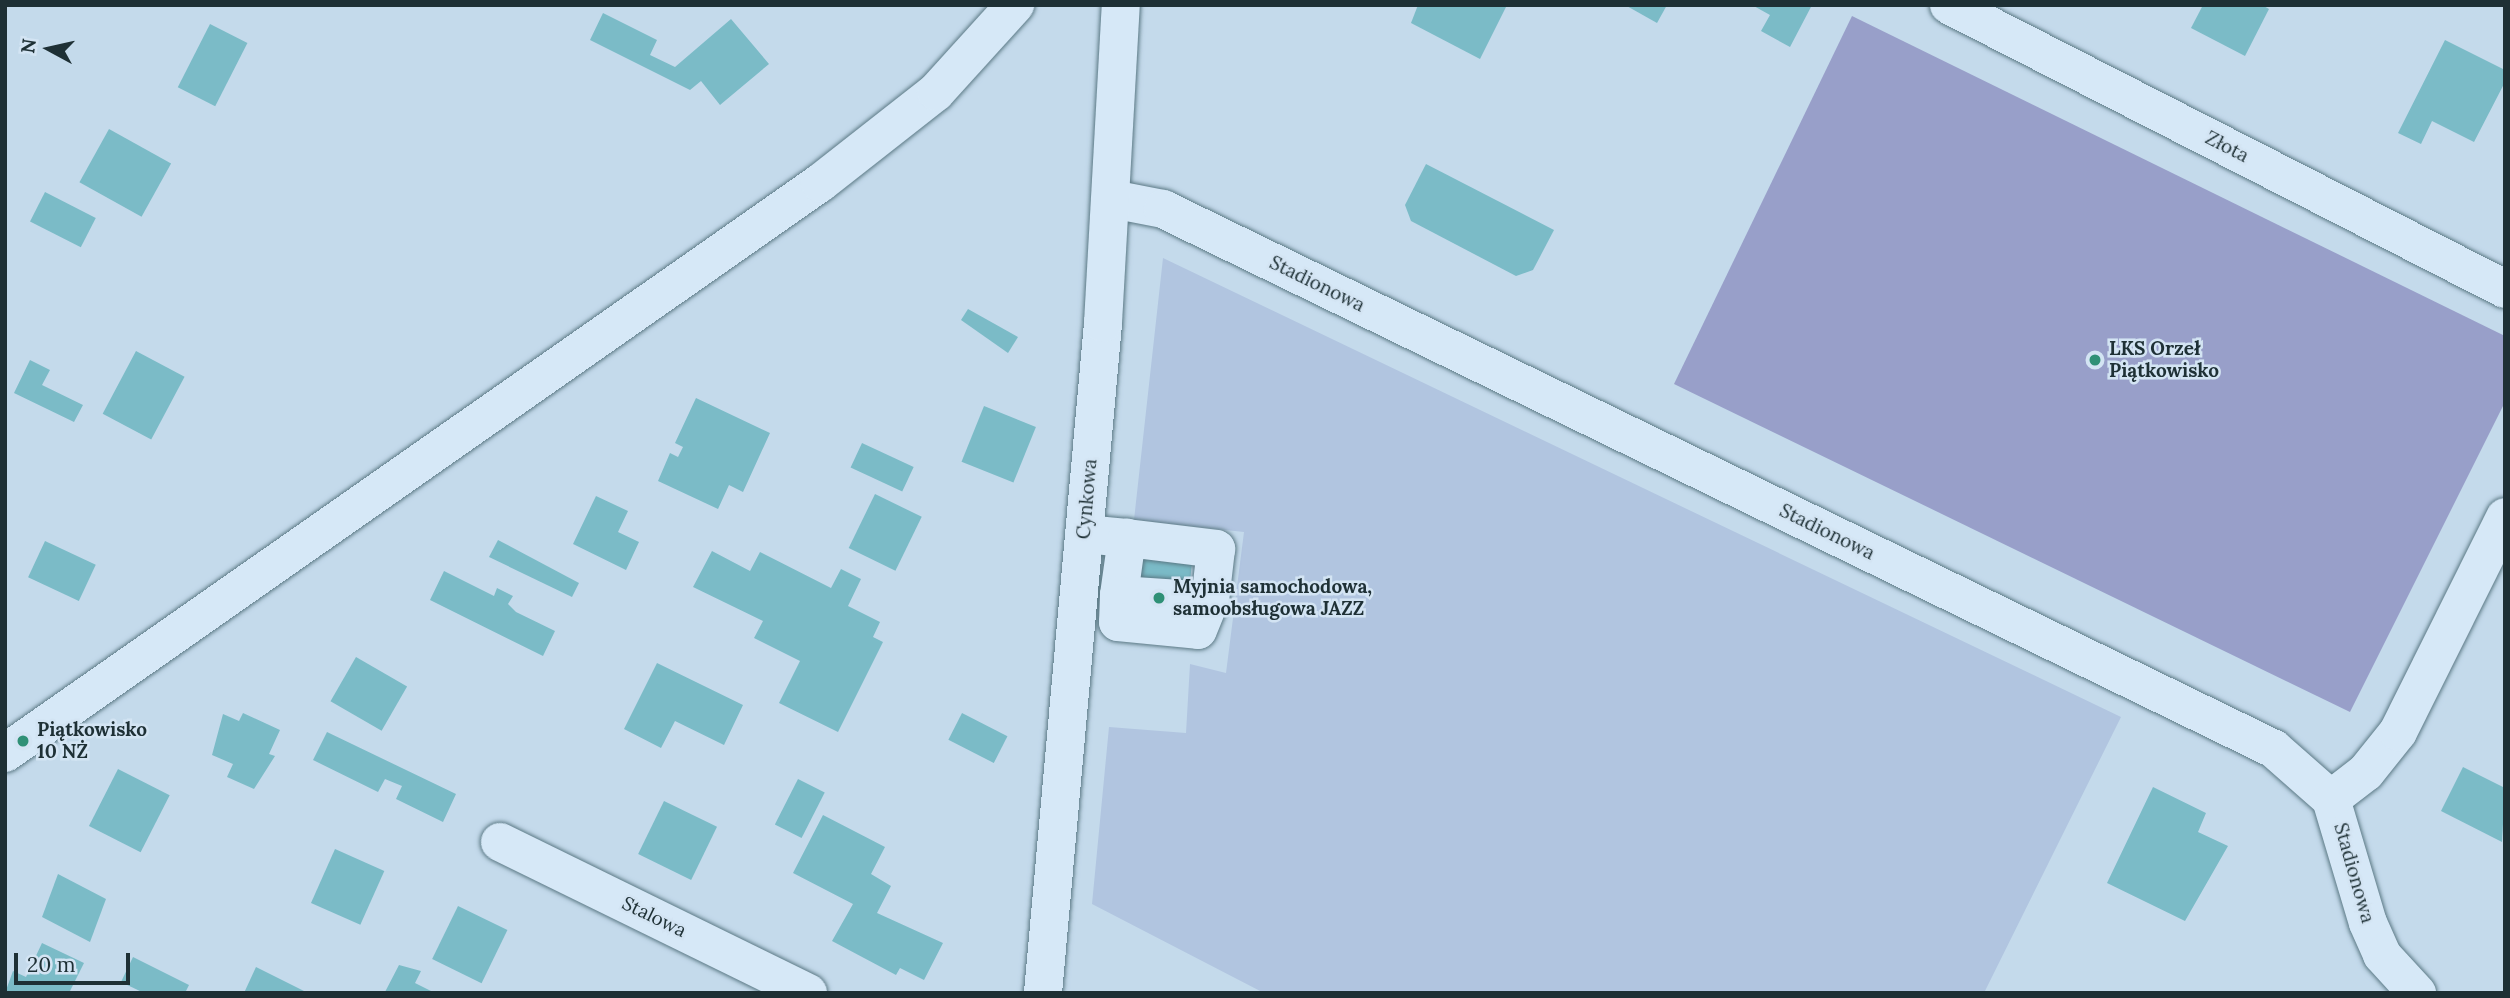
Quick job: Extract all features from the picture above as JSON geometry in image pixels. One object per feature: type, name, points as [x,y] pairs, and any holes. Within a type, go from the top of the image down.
[{"type":"street","points":[[5,753],[820,183],[936,92],[1015,5]]},
{"type":"street","name":"Cynkowa","points":[[1043,993],[1112,199],[1121,5]]},
{"type":"street","name":"Złota","points":[[1949,5],[2505,289]]},
{"type":"street","name":"Stadionowa","points":[[1112,199],[1163,209],[2274,749],[2331,799],[2368,923],[2382,955],[2417,993]]},
{"type":"street","points":[[2331,799],[2366,772],[2398,732],[2505,517]]},
{"type":"street","points":[[1084,534],[1127,538],[1216,550],[1210,601],[1119,595],[1127,538]]},
{"type":"street","name":"Stalowa","points":[[500,842],[808,993]]},
{"type":"shaded area","name":"LKS Orzeł Piątkowisko","points":[[1852,16],[2505,336],[2505,402],[2350,712],[1674,384]]},
{"type":"shaded area","points":[[1163,258],[2121,717],[1984,993],[1264,993],[1092,904],[1109,727],[1186,733],[1190,664],[1226,673],[1244,532],[1134,520]]},
{"type":"building","points":[[1418,5],[1507,5],[1480,59],[1411,23]]},
{"type":"building","points":[[1625,5],[1667,5],[1657,23]]},
{"type":"building","points":[[1752,5],[1812,5],[1790,47],[1761,31],[1770,15]]},
{"type":"building","points":[[2203,5],[2262,5],[2269,9],[2245,56],[2191,28]]},
{"type":"building","points":[[603,13],[657,40],[650,55],[675,67],[731,19],[769,64],[720,105],[701,81],[690,90],[590,40]]},
{"type":"building","points":[[210,24],[247,43],[215,106],[178,87]]},
{"type":"building","points":[[2445,40],[2505,70],[2505,82],[2474,142],[2432,121],[2421,144],[2398,133]]},
{"type":"building","points":[[109,129],[171,163],[142,217],[79,182]]},
{"type":"building","points":[[1426,164],[1554,230],[1533,270],[1516,276],[1411,221],[1405,205]]},
{"type":"building","points":[[45,192],[96,218],[81,247],[30,221]]},
{"type":"building","points":[[968,309],[1018,337],[1008,353],[961,320]]},
{"type":"building","points":[[136,351],[185,377],[151,440],[103,414]]},
{"type":"building","points":[[30,360],[50,370],[42,385],[83,405],[74,422],[14,393]]},
{"type":"building","points":[[696,398],[770,433],[743,492],[729,485],[718,509],[658,481],[670,453],[678,457],[683,447],[675,443]]},
{"type":"building","points":[[984,406],[1036,427],[1013,483],[962,462]]},
{"type":"building","points":[[862,443],[914,467],[902,492],[851,467]]},
{"type":"building","points":[[875,494],[922,517],[895,571],[849,548]]},
{"type":"building","points":[[596,496],[628,511],[618,532],[639,542],[626,570],[573,544]]},
{"type":"building","points":[[498,540],[579,583],[572,597],[489,557]]},
{"type":"building","points":[[45,541],[96,565],[79,601],[28,577]]},
{"type":"building","points":[[712,551],[750,571],[760,552],[831,588],[841,569],[861,579],[848,606],[880,622],[873,637],[883,642],[838,732],[779,703],[800,661],[754,638],[763,621],[693,587]]},
{"type":"building","name":"Myjnia samochodowa, samoobsługowa JAZZ","points":[[1133,558],[1192,563],[1185,637],[1127,632]]},
{"type":"building","points":[[444,571],[494,596],[497,588],[513,596],[508,604],[516,612],[555,631],[543,656],[430,600]]},
{"type":"building","points":[[356,657],[407,686],[382,731],[330,701]]},
{"type":"building","points":[[657,663],[743,705],[724,745],[675,721],[661,748],[624,729]]},
{"type":"building","points":[[243,713],[280,730],[269,754],[275,756],[254,789],[227,777],[233,764],[212,755],[223,714],[239,721]]},
{"type":"building","points":[[962,713],[1007,736],[994,763],[948,740]]},
{"type":"building","points":[[327,732],[456,794],[443,822],[396,799],[402,786],[385,779],[378,792],[313,760]]},
{"type":"building","points":[[2463,767],[2505,788],[2502,842],[2441,811]]},
{"type":"building","points":[[118,769],[170,795],[141,852],[89,826]]},
{"type":"building","points":[[798,779],[825,793],[802,838],[775,824]]},
{"type":"building","points":[[2153,787],[2206,813],[2198,832],[2228,846],[2185,921],[2107,883]]},
{"type":"building","points":[[664,801],[717,827],[691,880],[638,854]]},
{"type":"building","points":[[823,815],[885,847],[871,874],[891,886],[877,913],[943,943],[924,980],[900,968],[896,975],[832,941],[853,904],[793,873]]},
{"type":"building","points":[[335,849],[384,871],[360,925],[311,903]]},
{"type":"building","points":[[58,874],[106,899],[90,942],[42,917]]},
{"type":"building","points":[[458,906],[507,930],[482,983],[432,959]]},
{"type":"building","points":[[42,943],[84,963],[69,993],[5,993],[13,971],[26,977]]},
{"type":"building","points":[[133,957],[189,985],[185,993],[144,993],[121,982]]},
{"type":"building","points":[[399,965],[421,971],[415,983],[435,993],[385,992]]},
{"type":"building","points":[[256,967],[304,991],[244,993]]},
{"type":"place","name":"LKS Orzeł Piątkowisko","points":[[2095,360]]},
{"type":"place","name":"Myjnia samochodowa, samoobsługowa JAZZ","points":[[1159,598]]},
{"type":"place","name":"Piątkowisko 10 NŻ","points":[[23,741]]}]
